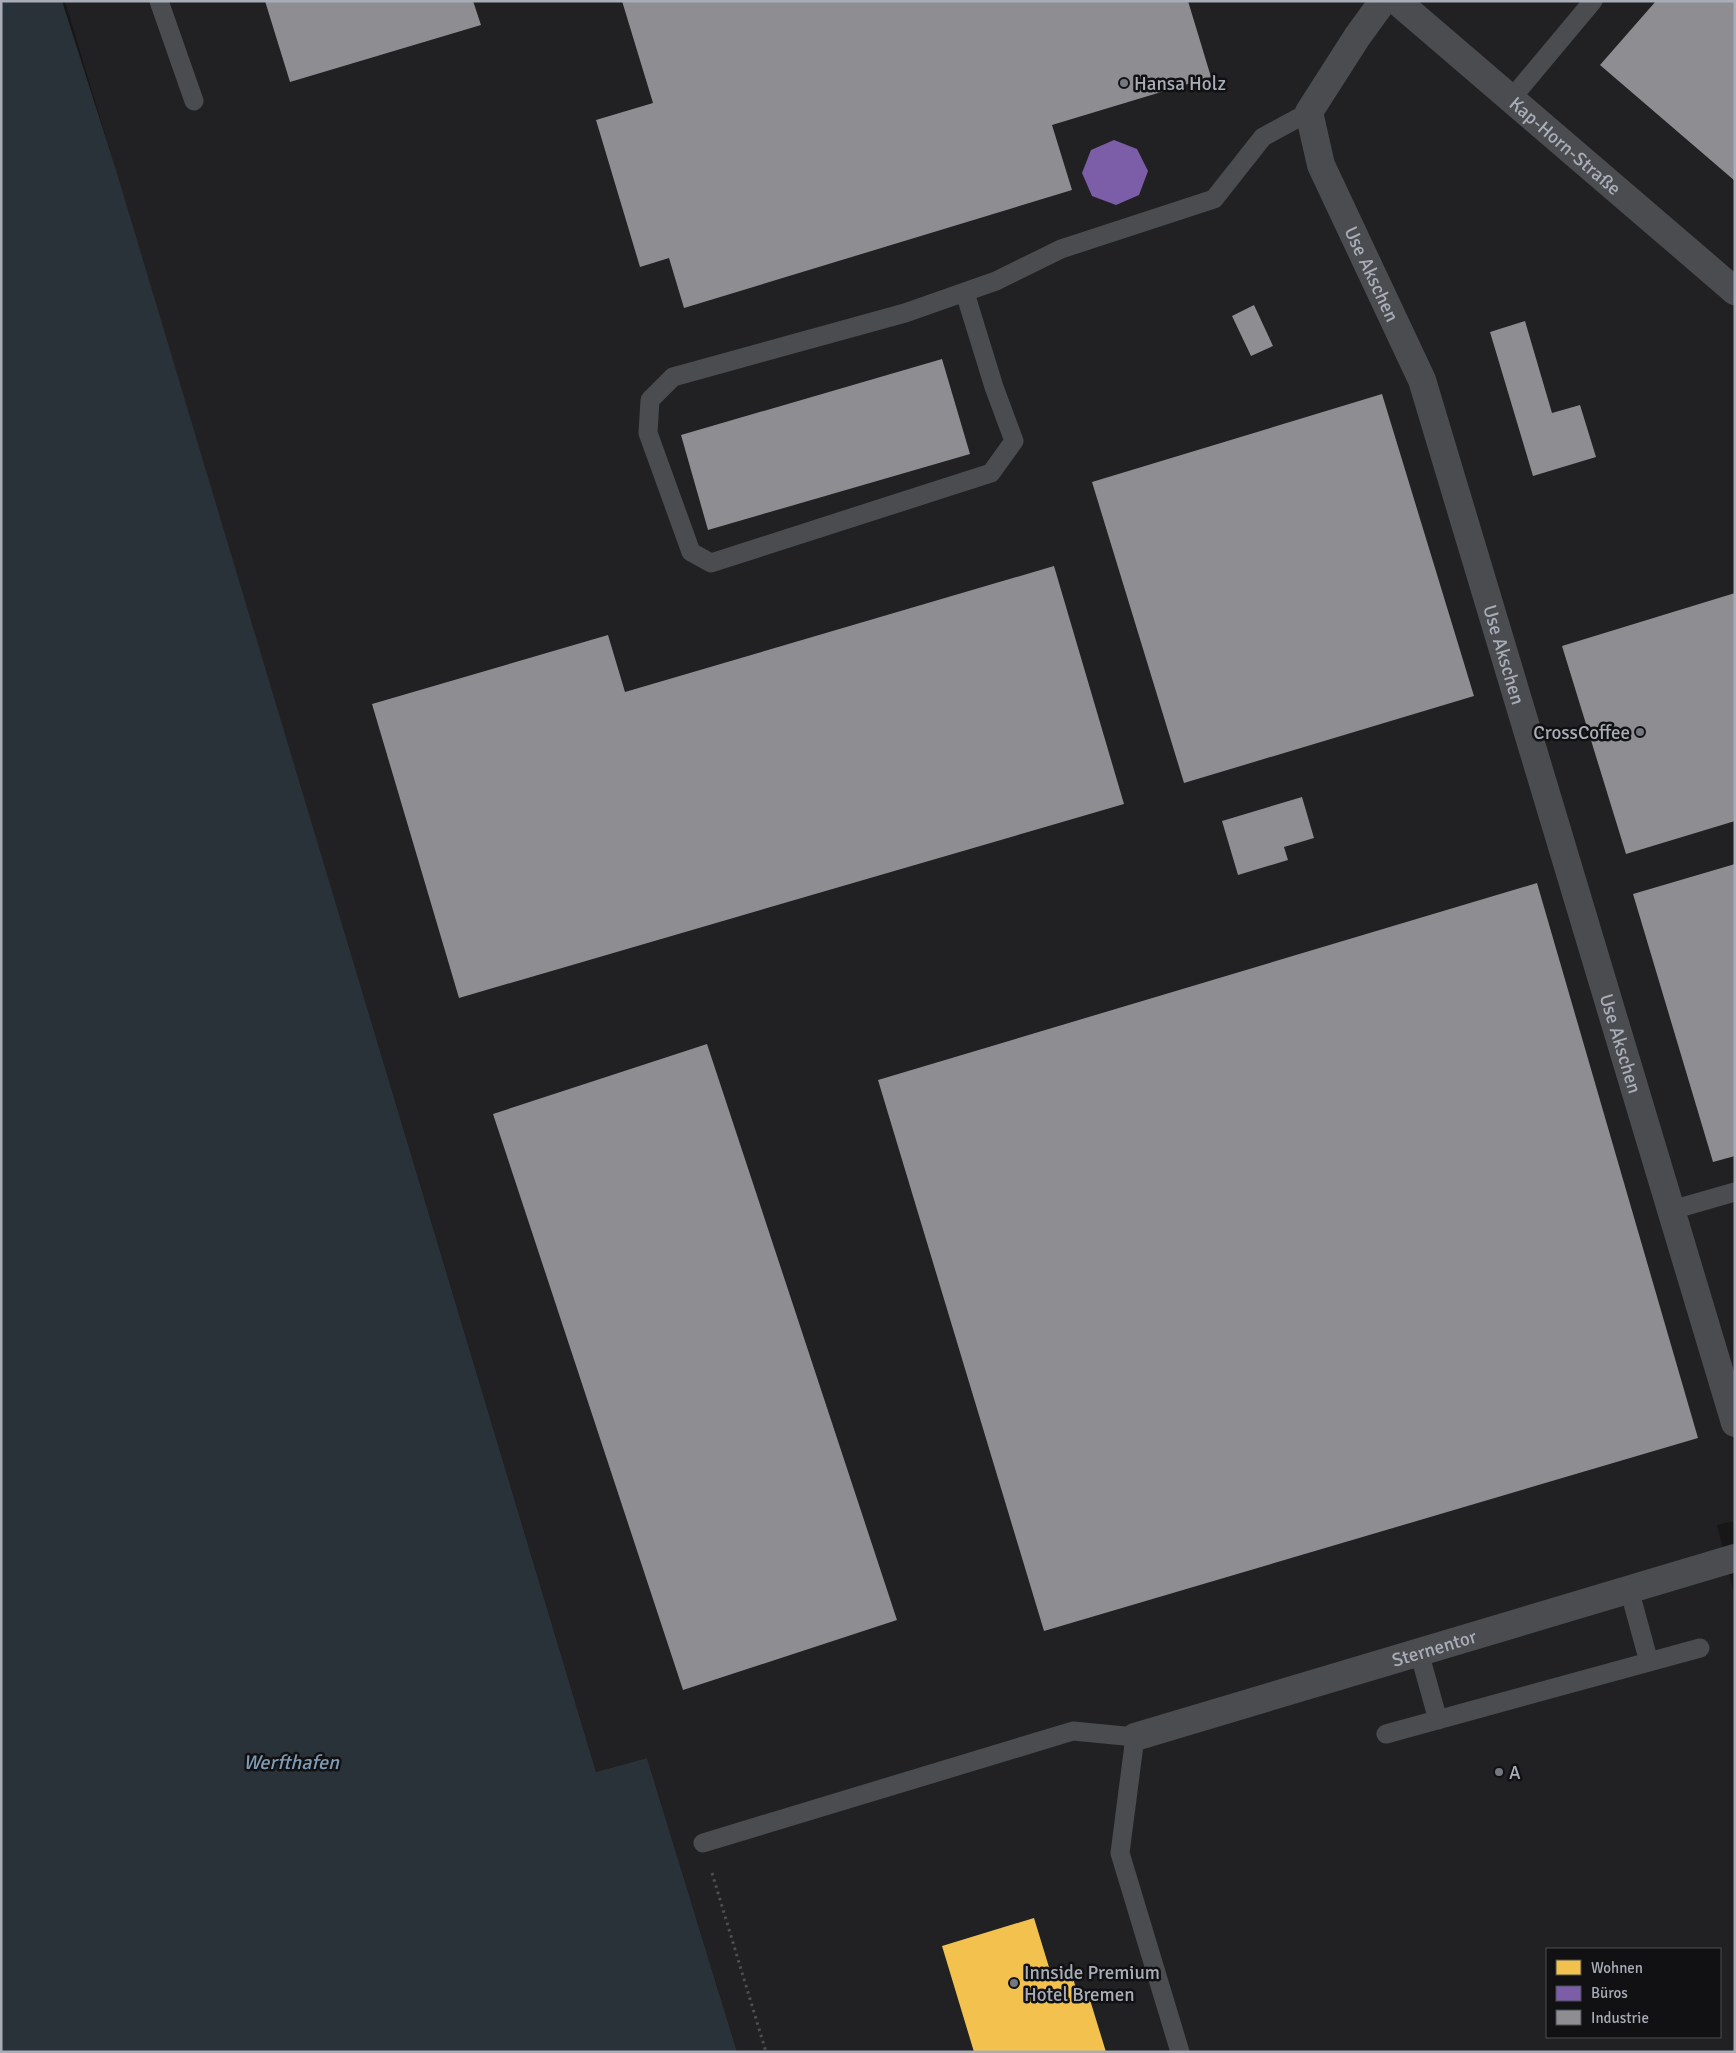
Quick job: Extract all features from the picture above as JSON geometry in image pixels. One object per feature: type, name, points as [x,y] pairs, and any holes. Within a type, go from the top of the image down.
[{"type":"street","points":[[1309,112],[1357,37],[1383,1]]},
{"type":"street","name":"Kap-Horn-Straße","points":[[1397,1],[1735,291]]},
{"type":"street","name":"Use Akschen","points":[[1309,112],[1322,165],[1422,380],[1735,1424]]},
{"type":"street","name":"Sternentor","points":[[1135,1737],[1735,1558]]},
{"type":"lane","points":[[159,1],[194,102]]},
{"type":"lane","points":[[1511,100],[1593,1]]},
{"type":"lane","points":[[965,293],[994,387],[1014,441],[991,473],[711,563],[691,552],[648,433],[650,400],[673,377],[905,314],[996,282],[1061,249],[1214,200],[1263,137],[1309,112]]},
{"type":"lane","points":[[1672,1210],[1735,1192]]},
{"type":"lane","points":[[1629,1589],[1649,1662]]},
{"type":"lane","points":[[1386,1734],[1700,1648]]},
{"type":"lane","points":[[1419,1652],[1438,1720]]},
{"type":"lane","points":[[703,1843],[1073,1731],[1135,1737],[1120,1853],[1180,2052]]},
{"type":"path","points":[[703,1843],[766,2052]]},
{"type":"shaded area","points":[[65,1],[1735,1],[1735,1521],[1717,1525],[1735,1597],[1735,2052],[737,2052],[647,1758],[596,1772]]},
{"type":"water","name":"Werfthafen","points":[[1,1],[62,1],[116,170],[596,1772],[647,1758],[737,2052],[1,2052]]},
{"type":"building: Wohnen","name":"Innside Premium Hotel Bremen","points":[[1034,1918],[1052,1977],[1071,1971],[1077,1992],[1087,1990],[1106,2052],[974,2052],[942,1946]]},
{"type":"building: Büros","points":[[1114,140],[1137,149],[1148,171],[1139,195],[1116,205],[1092,196],[1082,173],[1091,150]]},
{"type":"building: Industrie","points":[[265,1],[473,1],[481,25],[290,82]]},
{"type":"building: Industrie","points":[[622,1],[1188,1],[1211,77],[1052,125],[1072,190],[684,308],[669,258],[640,267],[596,120],[653,103]]},
{"type":"building: Industrie","points":[[1656,1],[1735,1],[1735,181],[1600,65]]},
{"type":"building: Industrie","points":[[1254,305],[1273,346],[1251,356],[1232,316]]},
{"type":"building: Industrie","points":[[1525,321],[1552,413],[1580,405],[1596,457],[1533,476],[1490,332]]},
{"type":"building: Industrie","points":[[942,359],[970,454],[708,530],[681,435]]},
{"type":"building: Industrie","points":[[1382,394],[1474,696],[1184,783],[1092,482]]},
{"type":"building: Industrie","points":[[1054,566],[1124,804],[459,998],[372,704],[608,635],[625,692]]},
{"type":"building: Industrie","points":[[1735,593],[1735,821],[1626,854],[1562,646]]},
{"type":"building: Industrie","points":[[1302,797],[1314,838],[1284,847],[1288,860],[1238,875],[1222,821]]},
{"type":"building: Industrie","points":[[1735,864],[1735,1156],[1713,1162],[1633,894]]},
{"type":"building: Industrie","points":[[1537,883],[1698,1438],[1044,1631],[878,1080]]},
{"type":"building: Industrie","points":[[707,1044],[897,1620],[683,1690],[493,1114]]},
{"type":"place","name":"Hansa Holz","points":[[1124,83]]},
{"type":"place","name":"CrossCoffee","points":[[1640,732]]},
{"type":"place","name":"A","points":[[1499,1772]]},
{"type":"place","name":"Innside Premium Hotel Bremen","points":[[1014,1983]]}]
